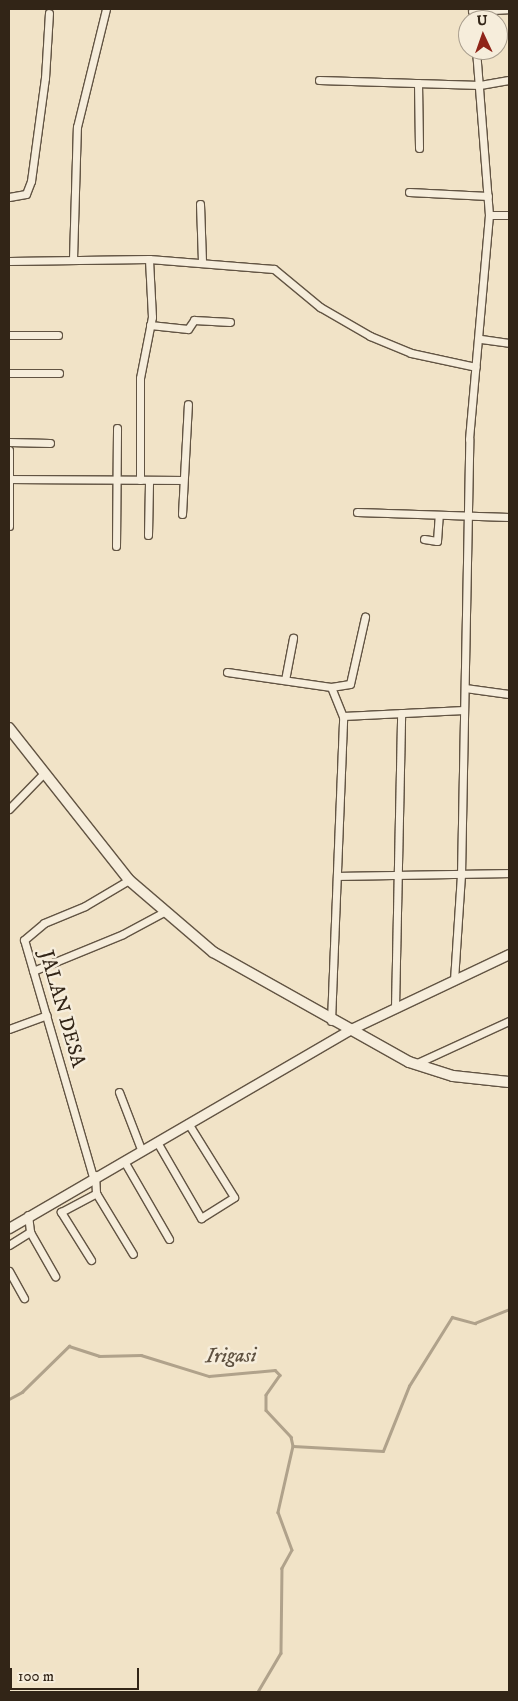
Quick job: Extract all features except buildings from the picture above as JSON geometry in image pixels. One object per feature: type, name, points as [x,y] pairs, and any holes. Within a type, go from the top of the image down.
[{"type":"main road","points":[[9,728],[129,880],[164,912],[243,973],[415,1064],[453,1076],[509,1082]]},
{"type":"street","points":[[73,259],[77,127],[106,9]]},
{"type":"street","points":[[472,10],[509,9]]},
{"type":"street","points":[[9,197],[26,194],[31,181],[46,70],[49,13]]},
{"type":"street","points":[[454,980],[461,874],[467,516],[476,367],[481,339],[489,215],[477,60]]},
{"type":"street","points":[[319,80],[480,85],[509,80]]},
{"type":"street","points":[[418,83],[419,148]]},
{"type":"street","points":[[409,192],[488,196]]},
{"type":"street","points":[[200,204],[202,262]]},
{"type":"street","points":[[489,215],[509,215]]},
{"type":"street","points":[[140,480],[140,378],[150,325],[149,259]]},
{"type":"street","points":[[9,261],[149,259],[274,269],[306,297],[370,336],[411,353],[476,367]]},
{"type":"street","points":[[150,325],[188,329],[194,320],[230,322]]},
{"type":"street","points":[[9,335],[58,335]]},
{"type":"street","points":[[481,339],[509,343]]},
{"type":"street","points":[[9,373],[59,373]]},
{"type":"street","points":[[182,514],[188,404]]},
{"type":"street","points":[[116,546],[117,428]]},
{"type":"street","points":[[9,442],[50,442]]},
{"type":"street","points":[[9,450],[9,526]]},
{"type":"street","points":[[10,479],[116,482],[183,480]]},
{"type":"street","points":[[148,535],[149,481]]},
{"type":"street","points":[[358,512],[509,517]]},
{"type":"street","points":[[424,539],[437,540],[439,515]]},
{"type":"street","points":[[226,672],[331,687],[352,681],[365,617]]},
{"type":"street","points":[[285,680],[294,638]]},
{"type":"street","points":[[331,687],[343,716],[332,1021]]},
{"type":"street","points":[[465,688],[509,694]]},
{"type":"street","points":[[343,716],[464,710]]},
{"type":"street","points":[[395,1008],[401,713]]},
{"type":"street","points":[[9,809],[44,772]]},
{"type":"street","points":[[338,876],[509,873]]},
{"type":"street","name":"JALAN DESA","points":[[96,1193],[94,1176],[24,940],[27,934],[129,880]]},
{"type":"street","points":[[33,971],[124,934],[164,912]]},
{"type":"street","points":[[9,1228],[94,1176],[124,1161],[141,1149],[157,1142],[349,1030],[509,954]]},
{"type":"street","points":[[9,1029],[47,1015]]},
{"type":"street","points":[[415,1064],[509,1021]]},
{"type":"street","points":[[119,1092],[141,1149]]},
{"type":"street","points":[[157,1142],[190,1202],[201,1218],[234,1197],[188,1124]]},
{"type":"street","points":[[124,1161],[169,1238]]},
{"type":"street","points":[[91,1260],[62,1212],[96,1193],[133,1254]]},
{"type":"street","points":[[28,1215],[30,1232],[55,1276]]},
{"type":"street","points":[[9,1245],[30,1232]]},
{"type":"street","points":[[9,1271],[24,1298]]},
{"type":"waterway","points":[[293,1446],[383,1451],[409,1386],[452,1317],[475,1323],[509,1309]]},
{"type":"waterway","name":"Irigasi","points":[[9,1399],[22,1392],[69,1346],[99,1356],[141,1355],[209,1376],[275,1370],[280,1375],[266,1395],[266,1410],[291,1437],[293,1446],[278,1512],[292,1550],[282,1568],[281,1653],[258,1692]]}]
